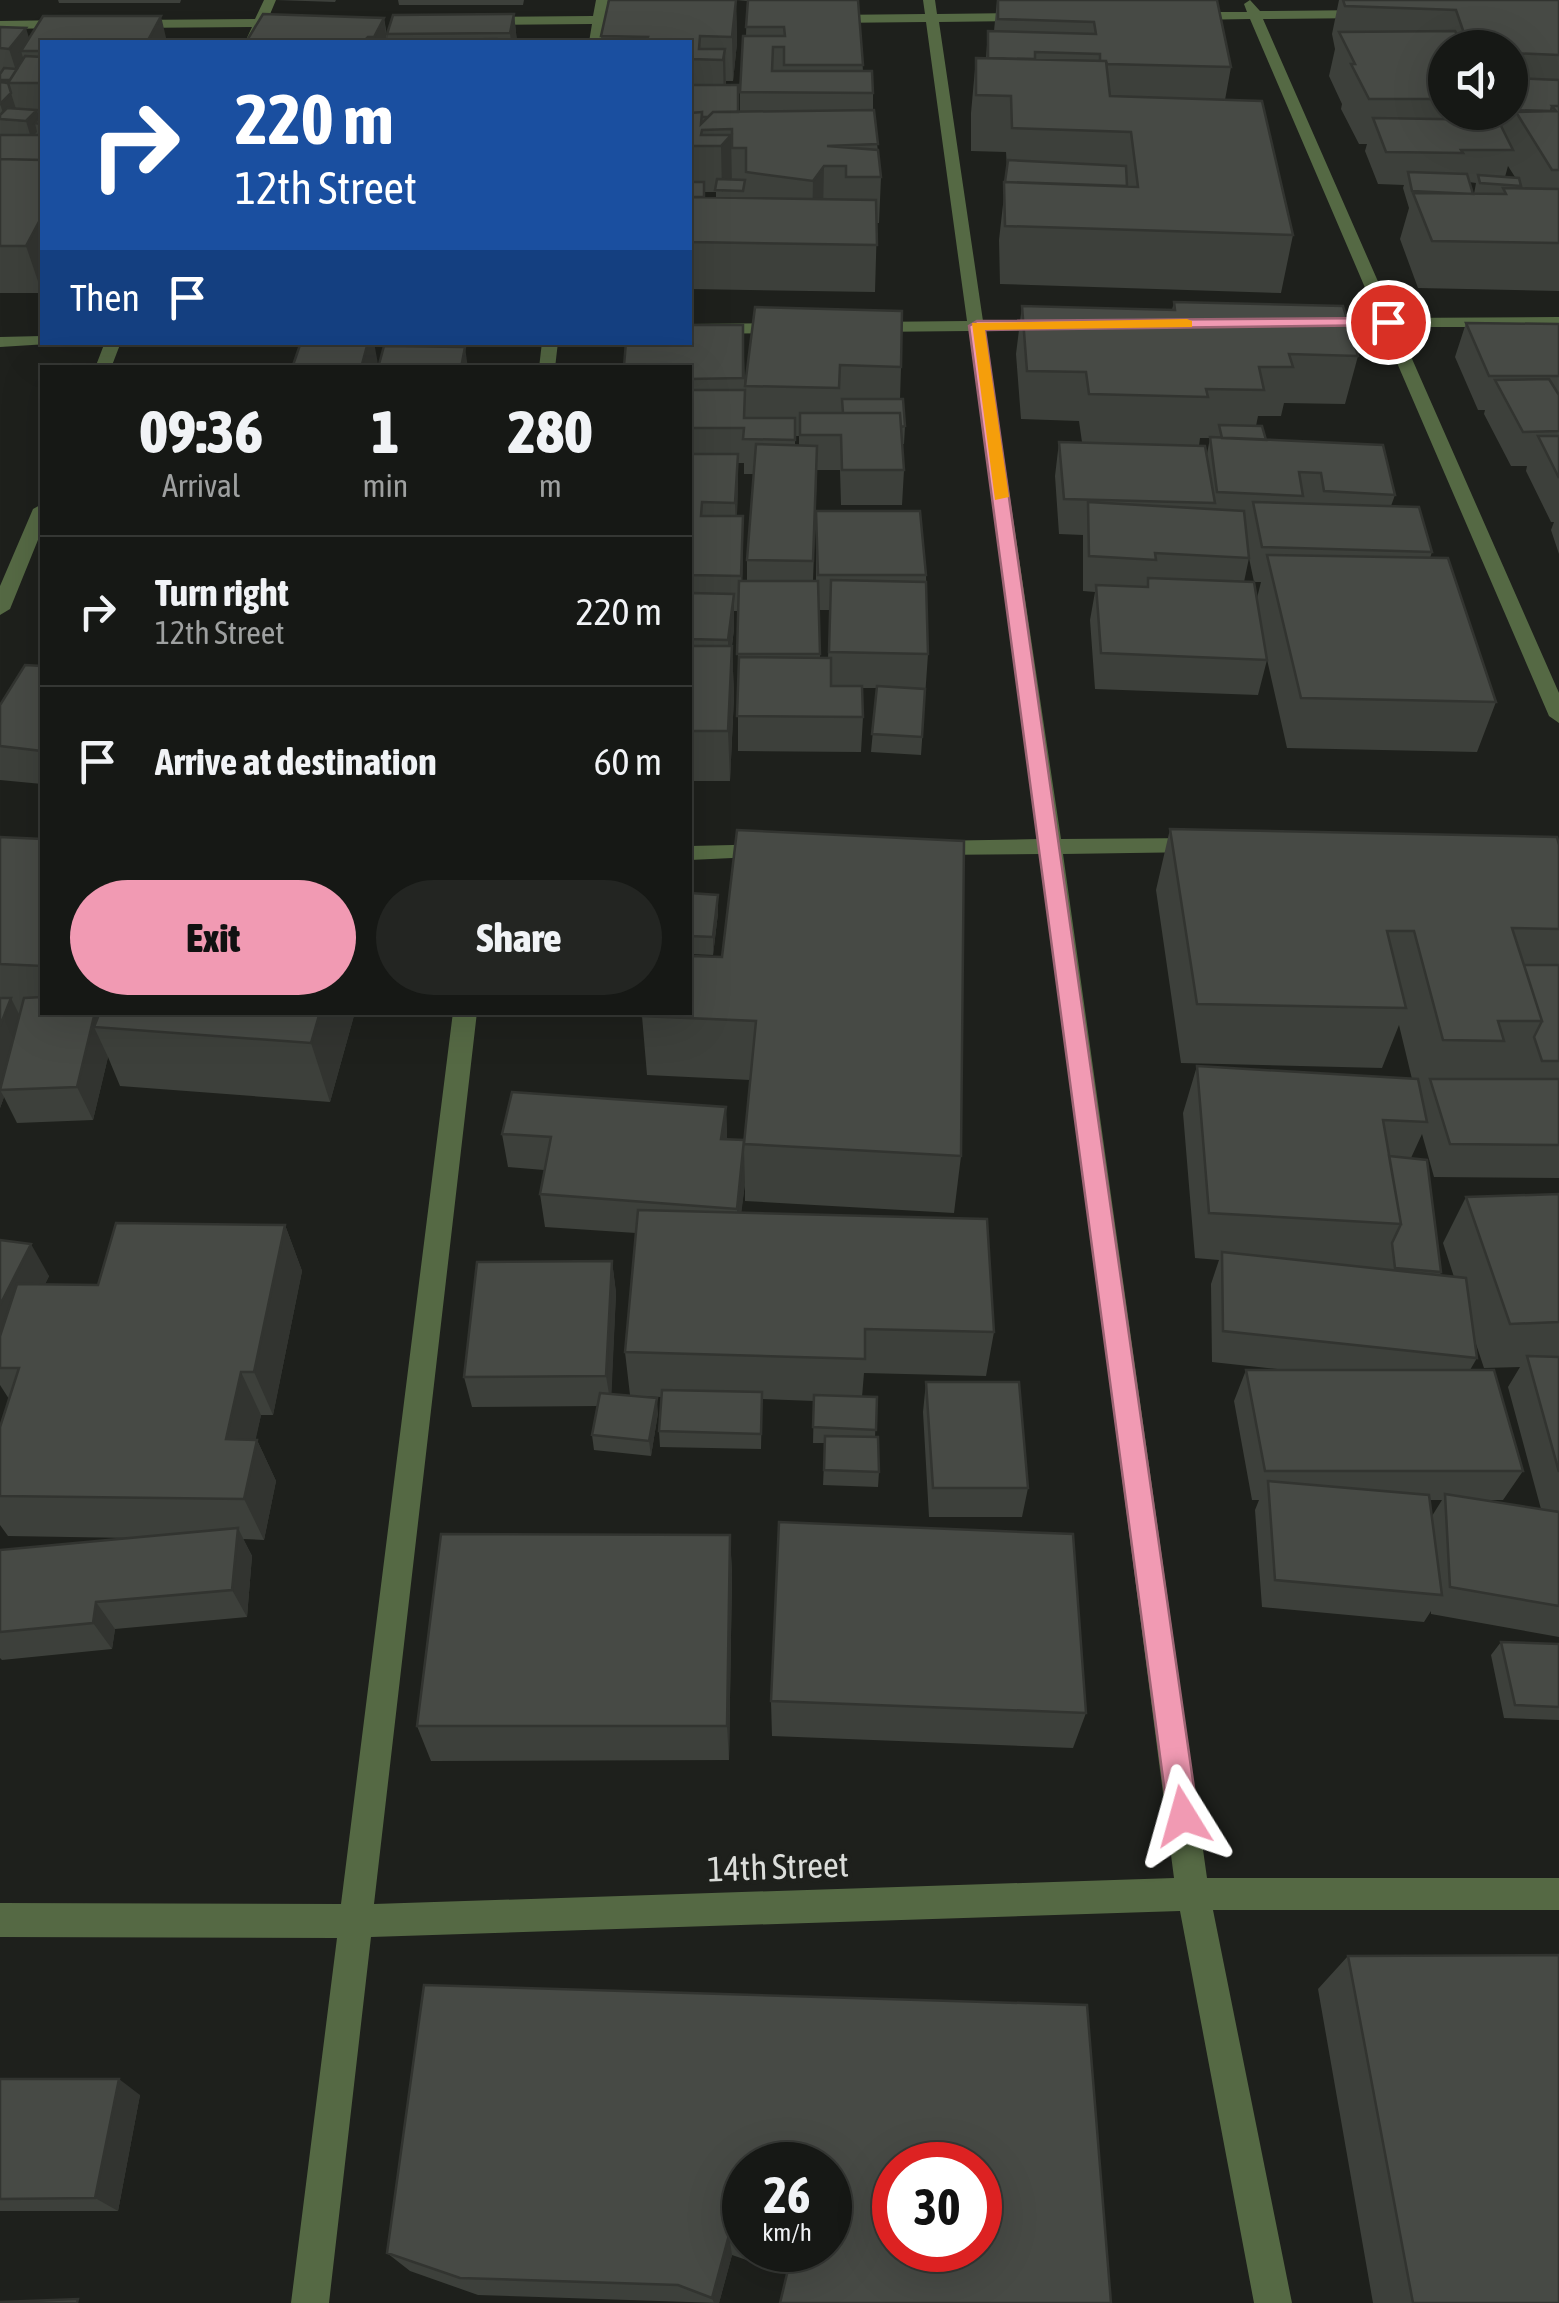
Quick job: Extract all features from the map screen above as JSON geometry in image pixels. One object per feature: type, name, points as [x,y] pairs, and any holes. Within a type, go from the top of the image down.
[{"type":"street","points":[[253,40],[270,0]]},
{"type":"street","points":[[596,40],[602,0]]},
{"type":"street","points":[[1180,16],[1252,8],[1388,14]]},
{"type":"street","points":[[1252,8],[1559,716]]},
{"type":"street","points":[[815,19],[931,9],[1046,17]]},
{"type":"street","points":[[931,9],[1052,845],[1194,1894],[1274,2303]]},
{"type":"street","points":[[460,21],[658,20]]},
{"type":"street","points":[[112,24],[301,22]]},
{"type":"street","points":[[0,25],[94,24]]},
{"type":"street","points":[[1290,323],[1559,322]]},
{"type":"street","points":[[843,328],[1074,325]]},
{"type":"street","points":[[692,329],[805,328]]},
{"type":"street","points":[[0,342],[40,341]]},
{"type":"street","points":[[0,609],[40,514]]},
{"type":"street","points":[[899,848],[1227,844]]},
{"type":"street","points":[[692,853],[785,851]]},
{"type":"street","points":[[310,2303],[465,1015]]},
{"type":"street","name":"14th Street","points":[[0,1920],[354,1922],[1194,1894],[1559,1894]]},
{"type":"building","points":[[609,0],[736,0],[732,37],[700,36],[699,49],[725,49],[723,60],[692,59],[692,40],[601,36]]},
{"type":"building","points":[[748,0],[858,0],[863,65],[784,65],[784,47],[773,47],[772,71],[872,71],[873,93],[740,92],[743,36],[785,36],[784,27],[746,27]]},
{"type":"building","points":[[998,0],[1217,0],[1231,67],[1107,64],[1100,61],[1100,54],[1035,52],[1035,59],[988,58],[988,31],[1096,34],[1094,22],[998,19]]},
{"type":"building","points":[[1343,0],[1559,0],[1559,55],[1528,54],[1528,30],[1463,30],[1456,10],[1345,6]]},
{"type":"building","points":[[263,14],[384,18],[374,37],[365,40],[247,40]]},
{"type":"building","points":[[514,14],[510,33],[387,34],[393,15]]},
{"type":"building","points":[[43,16],[161,16],[148,40],[40,40],[40,51],[21,51]]},
{"type":"building","points":[[0,27],[26,28],[9,49],[0,48]]},
{"type":"building","points":[[1428,31],[1428,99],[1369,99],[1339,32]]},
{"type":"building","points":[[25,56],[40,57],[40,83],[8,83]]},
{"type":"building","points":[[976,58],[1106,61],[1110,96],[1262,101],[1293,235],[1005,226],[1004,182],[1138,187],[1131,132],[1012,128],[1011,96],[976,95]]},
{"type":"building","points":[[4,68],[17,69],[10,80],[0,80]]},
{"type":"building","points":[[1528,79],[1559,80],[1559,106],[1552,106],[1551,111],[1528,110]]},
{"type":"building","points":[[0,82],[8,83],[11,93],[0,104]]},
{"type":"building","points":[[692,85],[738,85],[738,112],[713,112],[702,117],[702,112],[692,113]]},
{"type":"building","points":[[1552,106],[1559,106],[1559,170],[1552,170],[1527,130],[1528,112],[1556,111]]},
{"type":"building","points":[[7,108],[37,110],[26,121],[0,119]]},
{"type":"building","points":[[874,110],[878,144],[827,146],[878,150],[881,177],[846,177],[846,166],[824,166],[813,181],[746,172],[746,148],[732,148],[732,129],[702,130],[701,135],[731,135],[721,146],[692,146],[692,113],[702,112],[701,124],[713,112]]},
{"type":"building","points":[[1373,118],[1428,119],[1428,130],[1503,130],[1513,150],[1461,150],[1463,153],[1386,152]]},
{"type":"building","points":[[0,135],[40,135],[40,160],[0,159]]},
{"type":"building","points":[[0,159],[40,160],[40,220],[26,246],[0,246]]},
{"type":"building","points":[[1008,160],[1126,166],[1127,186],[1005,182]]},
{"type":"building","points":[[1408,172],[1467,174],[1473,194],[1412,191]]},
{"type":"building","points":[[1478,175],[1519,178],[1521,186],[1480,183]]},
{"type":"building","points":[[717,179],[745,180],[743,191],[715,190]]},
{"type":"building","points":[[692,182],[704,182],[704,197],[692,197]]},
{"type":"building","points":[[1503,188],[1559,189],[1559,243],[1432,241],[1413,193],[1506,194]]},
{"type":"building","points":[[692,197],[876,200],[877,245],[692,242]]},
{"type":"building","points":[[1174,302],[1343,306],[1358,356],[1289,354],[1293,367],[1259,367],[1264,390],[1206,389],[1208,397],[1089,394],[1086,372],[1027,371],[1022,306],[1175,310]]},
{"type":"building","points":[[755,307],[902,311],[901,367],[840,365],[839,388],[745,386]]},
{"type":"building","points":[[1466,323],[1559,324],[1559,376],[1489,376]]},
{"type":"building","points":[[692,325],[743,325],[743,378],[692,379],[692,365],[624,365],[626,345],[692,345]]},
{"type":"building","points":[[300,345],[367,345],[362,365],[293,365]]},
{"type":"building","points":[[384,346],[465,347],[462,365],[379,365]]},
{"type":"building","points":[[1549,379],[1559,395],[1559,431],[1523,432],[1495,380]]},
{"type":"building","points":[[692,390],[745,390],[744,418],[795,418],[795,440],[743,439],[744,428],[692,428]]},
{"type":"building","points":[[842,399],[903,399],[905,426],[901,427],[900,413],[843,413]]},
{"type":"building","points":[[800,413],[900,413],[904,470],[842,470],[841,435],[800,435]]},
{"type":"building","points":[[1219,425],[1262,426],[1266,440],[1222,438]]},
{"type":"building","points":[[1538,436],[1559,436],[1559,478]]},
{"type":"building","points":[[1210,437],[1383,445],[1395,495],[1324,491],[1321,473],[1299,472],[1303,496],[1217,492]]},
{"type":"building","points":[[1059,442],[1205,446],[1215,503],[1064,499]]},
{"type":"building","points":[[756,444],[817,446],[813,561],[747,560]]},
{"type":"building","points":[[692,454],[738,454],[735,503],[702,502],[701,516],[743,516],[741,576],[692,575]]},
{"type":"building","points":[[1088,502],[1244,511],[1249,558],[1155,553],[1156,560],[1089,556]]},
{"type":"building","points":[[1253,502],[1419,507],[1432,552],[1262,547]]},
{"type":"building","points":[[816,511],[920,511],[926,575],[818,575]]},
{"type":"building","points":[[1267,555],[1448,558],[1496,702],[1301,698]]},
{"type":"building","points":[[1148,578],[1254,582],[1267,660],[1101,653],[1096,585],[1148,587]]},
{"type":"building","points":[[831,580],[926,582],[928,654],[829,652]]},
{"type":"building","points":[[739,581],[818,581],[820,654],[737,654]]},
{"type":"building","points":[[692,593],[734,594],[728,640],[692,639]]},
{"type":"building","points":[[692,646],[732,646],[728,731],[692,731]]},
{"type":"building","points":[[739,657],[831,658],[831,686],[862,686],[863,717],[737,716]]},
{"type":"building","points":[[25,665],[40,666],[40,751],[0,746],[0,705]]},
{"type":"building","points":[[877,686],[925,689],[922,737],[872,734]]},
{"type":"building","points":[[1170,829],[1557,837],[1559,929],[1512,928],[1542,1021],[1498,1021],[1504,1041],[1443,1040],[1414,931],[1387,931],[1406,1008],[1197,1004]]},
{"type":"building","points":[[737,830],[964,841],[961,1156],[744,1144],[756,1021],[642,1016],[692,1015],[692,956],[722,957]]},
{"type":"building","points":[[0,837],[40,839],[40,966],[0,964]]},
{"type":"building","points":[[692,893],[718,895],[713,937],[692,936]]},
{"type":"building","points":[[1524,965],[1559,965],[1559,1061],[1542,1061],[1534,1037],[1542,1021]]},
{"type":"building","points":[[40,997],[40,1015],[94,1015],[77,1087],[0,1090],[24,998]]},
{"type":"building","points":[[0,998],[11,998],[0,1026]]},
{"type":"building","points":[[99,1015],[319,1015],[311,1043],[94,1027]]},
{"type":"building","points":[[1197,1066],[1418,1079],[1427,1122],[1383,1120],[1401,1224],[1209,1213]]},
{"type":"building","points":[[1430,1079],[1559,1079],[1559,1145],[1450,1144]]},
{"type":"building","points":[[512,1092],[726,1107],[721,1139],[744,1140],[737,1209],[540,1194],[551,1137],[502,1134]]},
{"type":"building","points":[[1389,1156],[1427,1160],[1441,1272],[1395,1268],[1392,1243],[1401,1224]]},
{"type":"building","points":[[1559,1194],[1559,1322],[1510,1324],[1466,1197]]},
{"type":"building","points":[[638,1210],[987,1219],[994,1332],[865,1329],[865,1359],[625,1352]]},
{"type":"building","points":[[116,1223],[285,1225],[254,1372],[241,1372],[226,1439],[257,1440],[244,1499],[0,1496],[0,1427],[19,1368],[0,1368],[0,1336],[17,1284],[98,1285]]},
{"type":"building","points":[[0,1240],[31,1244],[0,1305]]},
{"type":"building","points":[[1222,1252],[1466,1278],[1477,1358],[1223,1331]]},
{"type":"building","points":[[612,1261],[606,1376],[464,1377],[477,1262]]},
{"type":"building","points":[[1527,1356],[1559,1357],[1559,1472]]},
{"type":"building","points":[[1246,1370],[1494,1370],[1523,1471],[1265,1471]]},
{"type":"building","points":[[926,1382],[1019,1382],[1028,1488],[933,1488]]},
{"type":"building","points":[[662,1390],[762,1392],[761,1434],[659,1431]]},
{"type":"building","points":[[600,1393],[657,1398],[649,1441],[592,1435]]},
{"type":"building","points":[[814,1395],[877,1397],[876,1430],[813,1427]]},
{"type":"building","points":[[825,1436],[878,1437],[879,1472],[824,1470]]},
{"type":"building","points":[[1268,1481],[1429,1495],[1442,1595],[1275,1580]]},
{"type":"building","points":[[1445,1494],[1559,1512],[1559,1606],[1450,1587]]},
{"type":"building","points":[[779,1522],[1073,1534],[1086,1713],[771,1701]]},
{"type":"building","points":[[238,1528],[232,1590],[96,1602],[93,1623],[0,1632],[0,1550]]},
{"type":"building","points":[[441,1534],[730,1535],[727,1726],[417,1726]]},
{"type":"building","points":[[1501,1642],[1559,1644],[1559,1707],[1515,1705]]},
{"type":"building","points":[[1559,1955],[1559,2303],[1413,2303],[1348,1956]]},
{"type":"building","points":[[424,1985],[1087,2005],[1111,2303],[780,2303],[787,2272],[852,2272],[852,2142],[722,2142],[722,2261],[712,2298],[678,2285],[460,2278],[387,2253]]},
{"type":"building","points":[[0,2079],[119,2079],[95,2198],[0,2199]]},
{"type":"building","points":[[78,2299],[77,2303],[0,2303],[0,2302]]},
{"type":"slow traffic","points":[[1001,497],[977,326],[1187,324]]},
{"type":"route","points":[[1183,1816],[1052,845],[977,326],[1388,322]]}]
